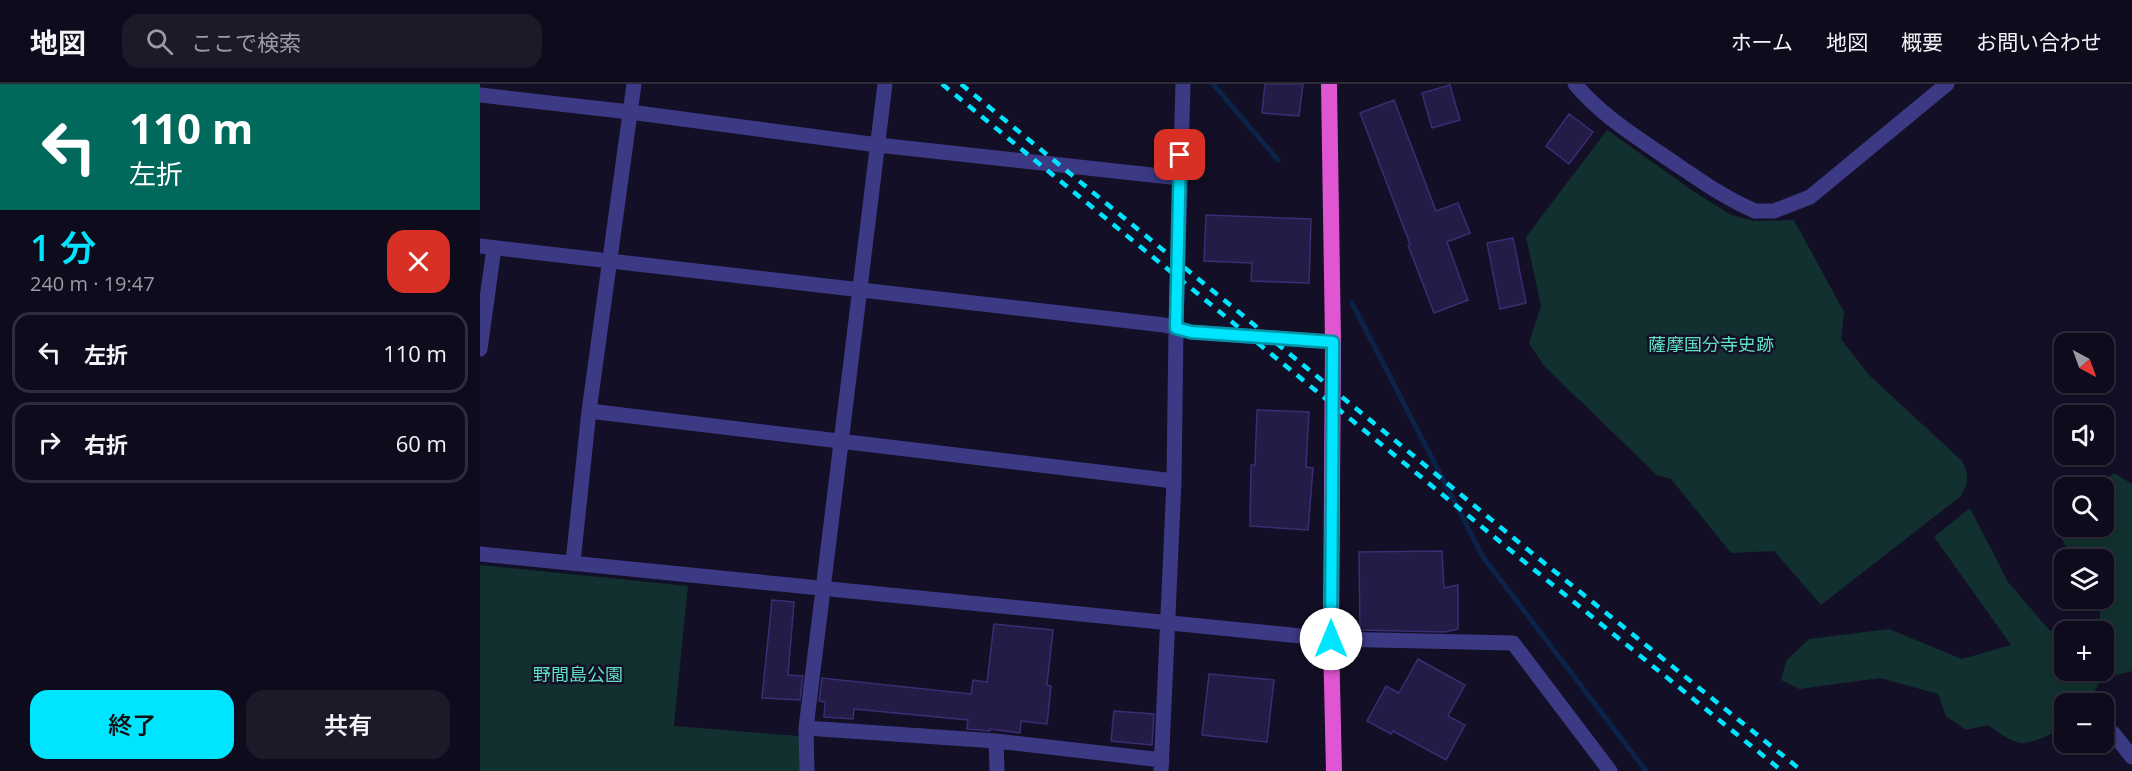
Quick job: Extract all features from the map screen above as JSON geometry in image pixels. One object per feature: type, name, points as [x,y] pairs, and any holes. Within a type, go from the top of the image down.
[{"type":"highway","points":[[1329,84],[1333,342],[1331,639],[1334,771]]},
{"type":"street","points":[[573,562],[589,411],[634,84]]},
{"type":"street","points":[[807,771],[806,728],[885,84]]},
{"type":"street","points":[[806,728],[996,741],[1162,765],[1170,622],[1183,84]]},
{"type":"street","points":[[1575,84],[1589,101],[1622,127],[1714,190],[1755,211],[1774,211],[1810,197],[1947,84]]},
{"type":"street","points":[[480,95],[630,112],[878,145],[1179,178]]},
{"type":"street","points":[[480,349],[487,247],[1164,325],[1191,332],[1333,342]]},
{"type":"street","points":[[589,411],[1174,481]]},
{"type":"street","points":[[480,554],[1331,639],[1514,643],[1610,771]]},
{"type":"street","points":[[2114,734],[2132,758]]},
{"type":"street","points":[[996,741],[997,771]]},
{"type":"green space","name":"薩摩国分寺史跡","points":[[1607,130],[1731,215],[1754,221],[1794,220],[1844,312],[1841,339],[1869,375],[1962,461],[1967,479],[1961,496],[1821,605],[1774,551],[1731,553],[1671,479],[1657,475],[1544,366],[1529,343],[1541,306],[1526,237]]},
{"type":"green space","points":[[2114,473],[2132,484],[2132,671],[2114,676],[2114,621],[2097,621],[2100,618],[2100,609],[2114,609],[2114,549],[2068,549],[2060,537],[2114,537],[2114,477],[2109,477]]},
{"type":"green space","points":[[1970,508],[2008,582],[2050,631],[2054,629],[2054,681],[2101,681],[2093,693],[2054,693],[2054,732],[2023,743],[2004,736],[1988,725],[1966,730],[1946,716],[1938,694],[1880,678],[1799,689],[1781,680],[1786,661],[1809,639],[1889,629],[1962,659],[2011,645],[1934,537]]},
{"type":"green space","name":"野間島公園","points":[[480,565],[688,586],[674,726],[799,736],[800,771],[480,771]]},
{"type":"building","points":[[1265,84],[1303,84],[1299,116],[1262,113]]},
{"type":"building","points":[[1450,85],[1460,120],[1432,128],[1422,93]]},
{"type":"building","points":[[1394,100],[1436,211],[1458,203],[1470,233],[1447,242],[1468,300],[1434,313],[1360,113]]},
{"type":"building","points":[[1569,114],[1593,132],[1569,164],[1546,146]]},
{"type":"building","points":[[1206,215],[1311,219],[1309,283],[1251,281],[1252,263],[1204,261]]},
{"type":"building","points":[[1513,238],[1526,303],[1500,309],[1487,243]]},
{"type":"building","points":[[1257,410],[1309,412],[1306,467],[1313,468],[1308,530],[1250,526],[1251,465],[1255,465]]},
{"type":"building","points":[[1442,551],[1444,588],[1458,585],[1458,629],[1445,632],[1360,630],[1359,552]]},
{"type":"building","points":[[772,600],[794,602],[788,675],[803,676],[800,700],[762,698]]},
{"type":"building","points":[[994,624],[1053,630],[1047,685],[1051,686],[1047,724],[1021,721],[1020,733],[967,729],[968,720],[854,709],[853,719],[824,717],[825,702],[819,701],[822,678],[971,694],[973,680],[987,682]]},
{"type":"building","points":[[1418,659],[1465,685],[1448,716],[1465,725],[1446,760],[1393,731],[1391,734],[1367,721],[1386,686],[1399,693]]},
{"type":"building","points":[[1209,674],[1274,680],[1267,742],[1202,735]]},
{"type":"building","points":[[1114,711],[1154,714],[1152,745],[1111,741]]},
{"type":"waterway","points":[[1213,84],[1278,160]]},
{"type":"waterway","points":[[1352,303],[1483,557],[1646,771]]},
{"type":"railway","points":[[942,84],[1782,771]]},
{"type":"railway","points":[[961,84],[1538,558],[1802,771]]},
{"type":"route","points":[[1180,155],[1176,328],[1191,332],[1333,342],[1331,639]]}]
